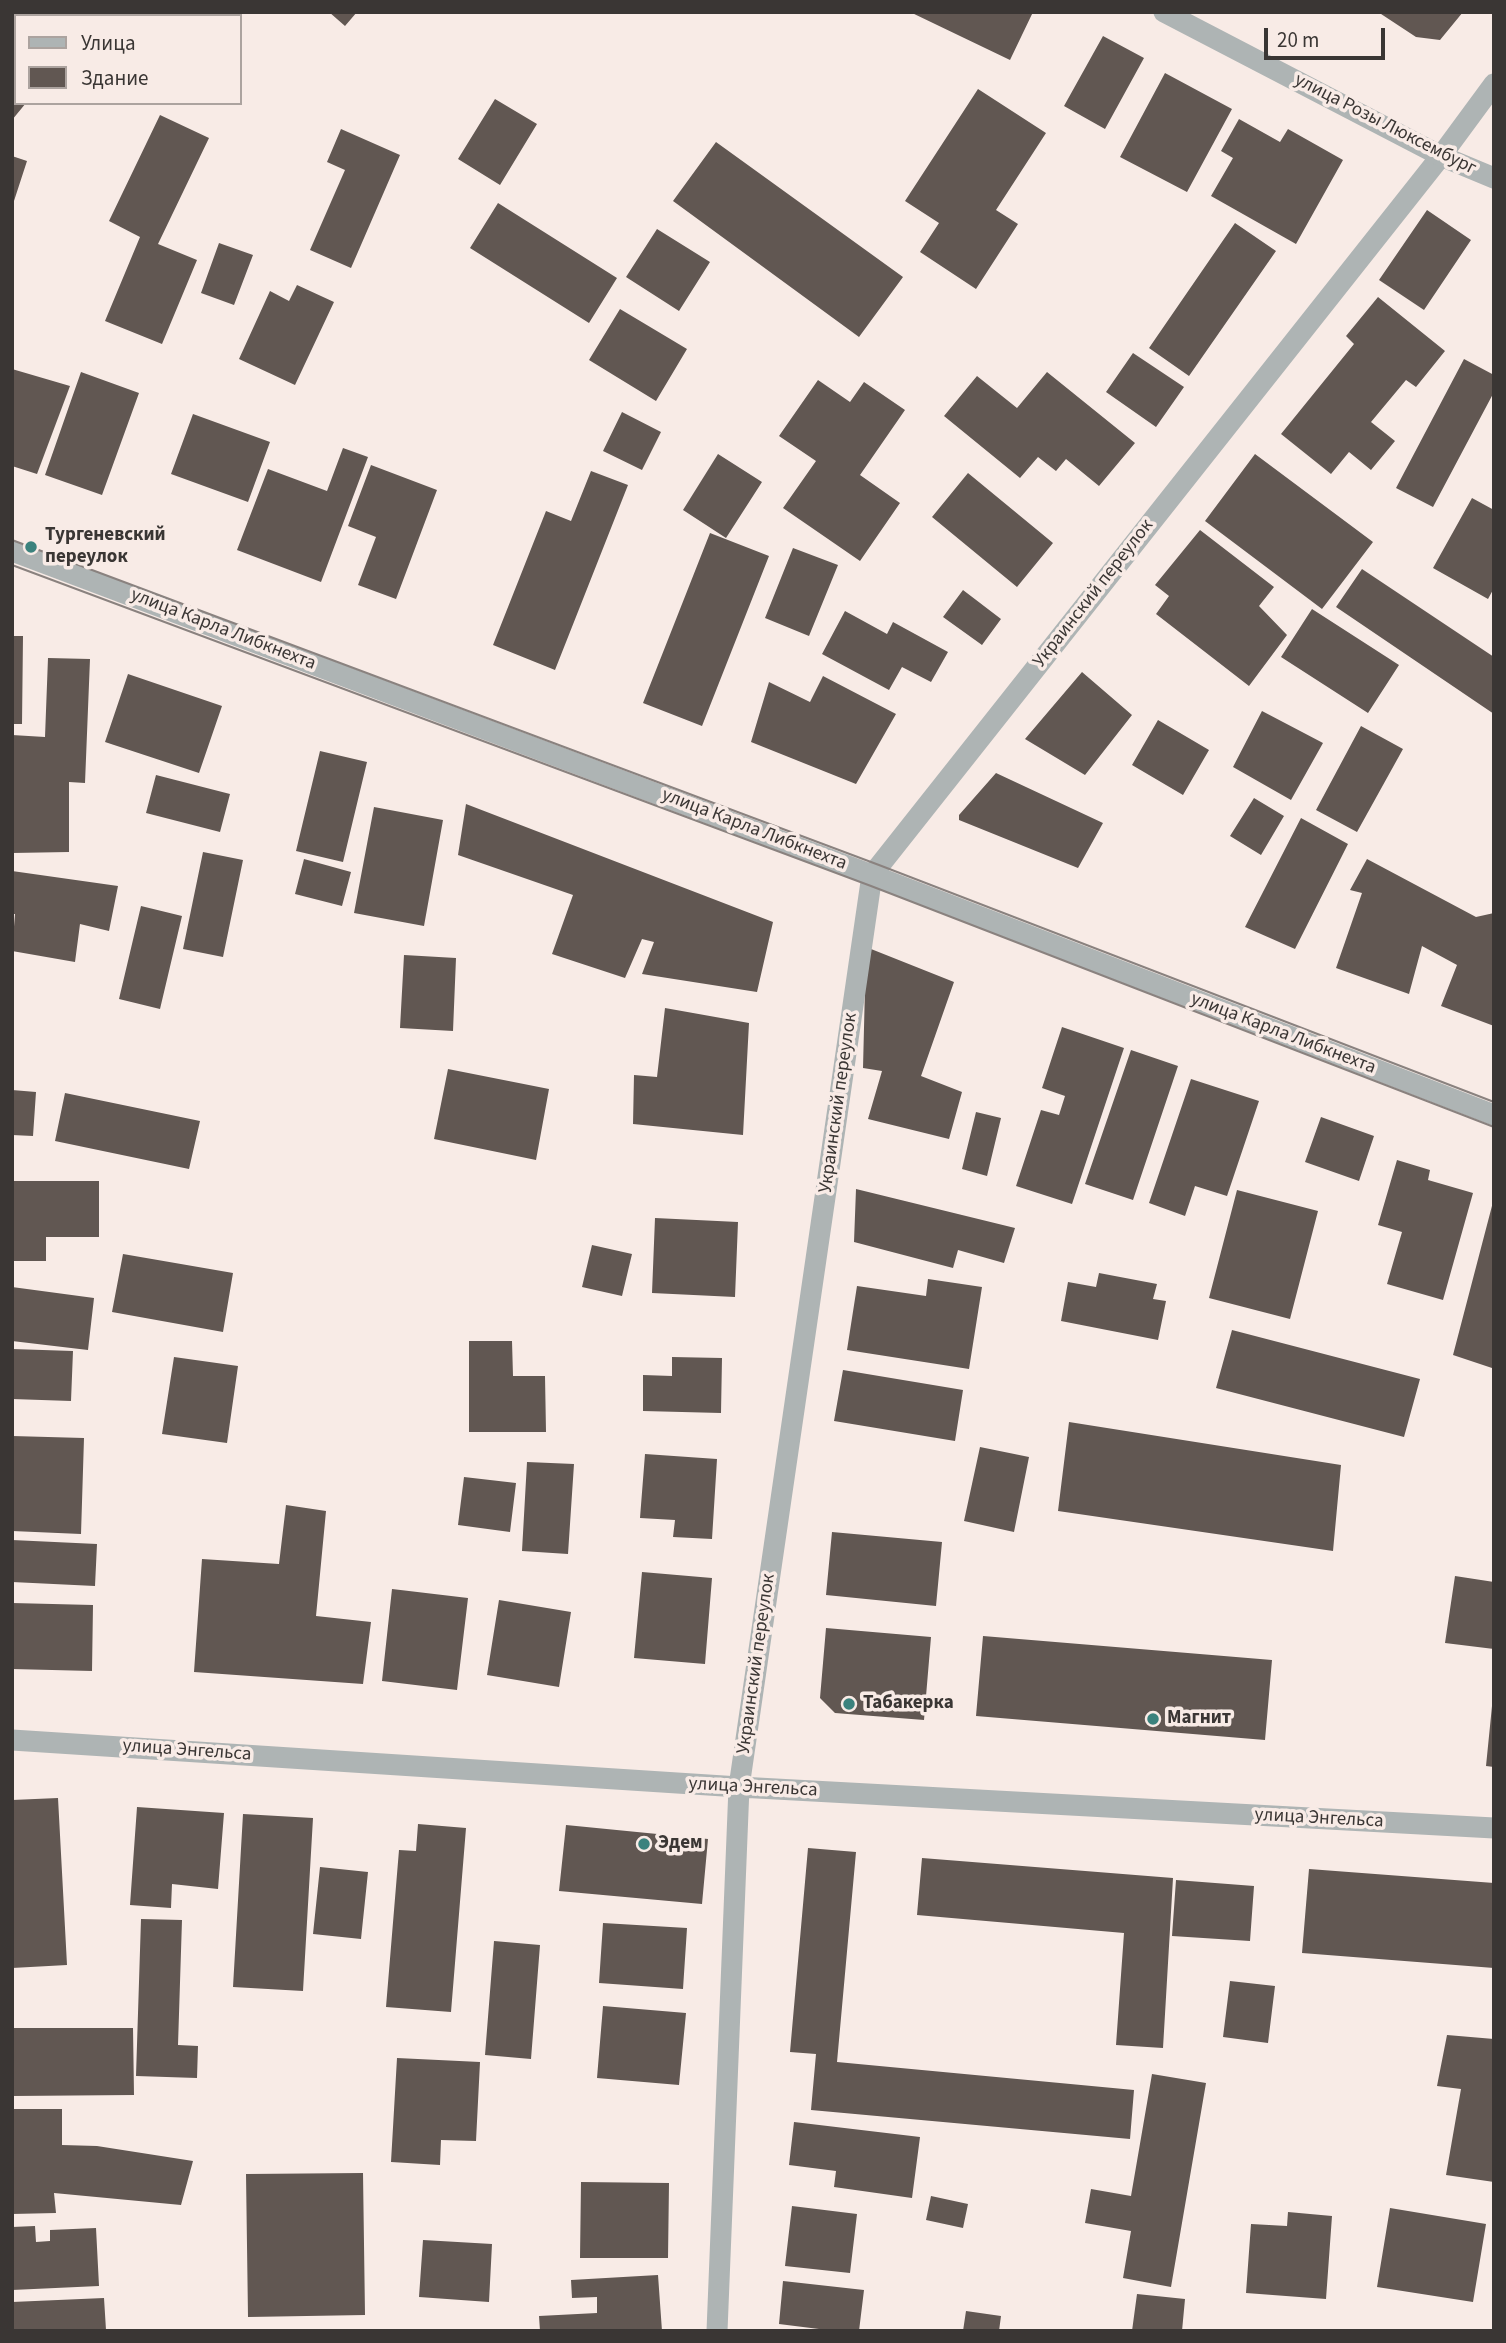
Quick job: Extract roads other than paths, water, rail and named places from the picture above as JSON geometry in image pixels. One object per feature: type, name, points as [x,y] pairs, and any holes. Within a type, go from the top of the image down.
[{"type":"street","name":"улица Розы Люксембург","points":[[1164,12],[1441,156],[1494,178]]},
{"type":"street","name":"Украинский переулок","points":[[717,2331],[739,1787],[872,875],[1441,156],[1494,84]]},
{"type":"street","name":"улица Карла Либкнехта","points":[[12,551],[872,875],[1494,1115]]},
{"type":"street","name":"улица Энгельса","points":[[12,1740],[739,1787],[1494,1828]]},
{"type":"tram line","points":[[12,540],[879,865],[1494,1102]]},
{"type":"tram line","points":[[12,565],[871,886],[1494,1127]]},
{"type":"place","name":"Тургеневский переулок","points":[[31,547]]},
{"type":"place","name":"Табакерка","points":[[849,1704]]},
{"type":"place","name":"Магнит","points":[[1153,1719]]},
{"type":"place","name":"Эдем","points":[[644,1844]]}]
